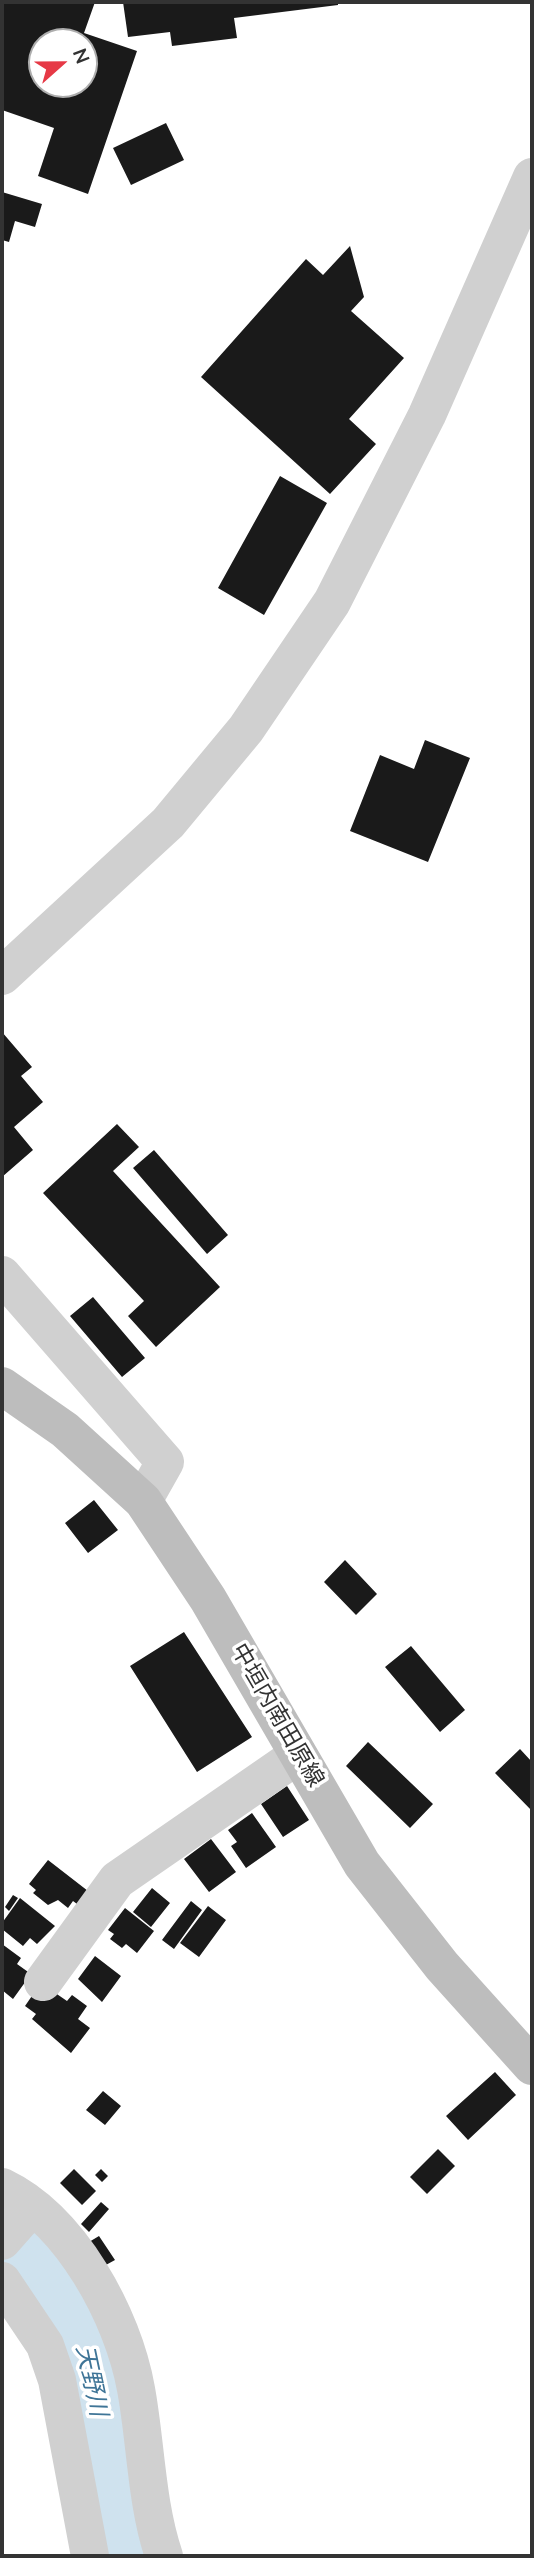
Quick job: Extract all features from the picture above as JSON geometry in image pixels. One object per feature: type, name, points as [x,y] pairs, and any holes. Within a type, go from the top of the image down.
[{"type":"main road","name":"中垣内南田原線","points":[[2,1386],[65,1430],[143,1501],[208,1599],[362,1864],[442,1966],[532,2066]]},
{"type":"street","points":[[2,976],[168,822],[246,729],[332,602],[427,415],[532,177]]},
{"type":"street","points":[[2,1275],[165,1462],[143,1501]]},
{"type":"street","points":[[43,1982],[117,1880],[298,1755]]},
{"type":"street","points":[[2,2241],[17,2197],[73,2248],[101,2292],[121,2335],[135,2385],[159,2542],[164,2556]]},
{"type":"street","points":[[2,2281],[45,2345],[57,2380],[89,2556]]},
{"type":"building","points":[[2,2],[95,2],[86,28],[28,28],[28,98],[98,98],[98,38],[137,51],[88,194],[38,176],[54,128],[2,110]]},
{"type":"building","points":[[123,2],[338,2],[338,5],[234,18],[237,38],[172,46],[170,32],[128,37]]},
{"type":"building","points":[[166,123],[184,160],[131,185],[113,148]]},
{"type":"building","points":[[2,192],[42,204],[35,227],[15,221],[9,242],[2,240]]},
{"type":"building","points":[[350,246],[364,297],[351,311],[404,358],[349,419],[376,444],[330,494],[201,377],[306,259],[323,275]]},
{"type":"building","points":[[280,476],[327,503],[264,615],[218,588]]},
{"type":"building","points":[[425,740],[470,758],[428,862],[350,831],[380,755],[414,769]]},
{"type":"building","points":[[2,1032],[32,1067],[21,1076],[43,1102],[14,1127],[33,1150],[2,1177]]},
{"type":"building","points":[[117,1124],[139,1147],[113,1171],[220,1287],[156,1347],[128,1316],[144,1301],[43,1193]]},
{"type":"building","points":[[154,1150],[228,1235],[207,1254],[133,1168]]},
{"type":"building","points":[[93,1297],[145,1358],[122,1377],[70,1316]]},
{"type":"building","points":[[94,1500],[118,1530],[88,1553],[65,1523]]},
{"type":"building","points":[[345,1560],[377,1594],[356,1615],[324,1582]]},
{"type":"building","points":[[184,1632],[252,1737],[197,1772],[130,1666]]},
{"type":"building","points":[[411,1646],[465,1710],[440,1732],[385,1667]]},
{"type":"building","points":[[368,1742],[433,1804],[410,1828],[346,1766]]},
{"type":"building","points":[[520,1749],[532,1762],[532,1811],[495,1773]]},
{"type":"building","points":[[287,1786],[309,1820],[283,1837],[261,1804]]},
{"type":"building","points":[[252,1813],[276,1847],[246,1868],[231,1846],[237,1842],[228,1830]]},
{"type":"building","points":[[211,1839],[236,1872],[209,1892],[184,1859]]},
{"type":"building","points":[[48,1860],[88,1891],[77,1904],[73,1901],[68,1908],[58,1900],[48,1905],[33,1893],[36,1890],[29,1884]]},
{"type":"building","points":[[152,1888],[170,1903],[151,1927],[133,1912]]},
{"type":"building","points":[[13,1895],[18,1898],[9,1911],[5,1907]]},
{"type":"building","points":[[20,1898],[55,1926],[37,1944],[30,1938],[23,1946],[2,1929],[2,1923]]},
{"type":"building","points":[[191,1901],[202,1910],[174,1949],[162,1940]]},
{"type":"building","points":[[208,1906],[226,1920],[199,1957],[180,1943]]},
{"type":"building","points":[[125,1908],[154,1931],[137,1953],[126,1944],[122,1948],[110,1939],[114,1934],[108,1930]]},
{"type":"building","points":[[2,1944],[21,1958],[17,1964],[31,1974],[13,1999],[2,1990]]},
{"type":"building","points":[[95,1956],[121,1976],[102,2002],[78,1979]]},
{"type":"building","points":[[36,1990],[51,1990],[67,2001],[72,1995],[87,2006],[78,2019],[90,2028],[71,2053],[32,2019],[36,2014],[25,2006]]},
{"type":"building","points":[[495,2072],[516,2095],[468,2140],[446,2116]]},
{"type":"building","points":[[103,2091],[121,2106],[105,2125],[86,2110]]},
{"type":"building","points":[[438,2149],[455,2166],[427,2194],[410,2177]]},
{"type":"building","points":[[74,2169],[96,2191],[82,2205],[60,2183]]},
{"type":"building","points":[[101,2169],[108,2176],[102,2182],[95,2175]]},
{"type":"building","points":[[101,2202],[109,2209],[89,2232],[81,2224]]},
{"type":"building","points":[[99,2236],[115,2260],[104,2266],[89,2242]]},
{"type":"waterway","name":"天野川","points":[[2,2233],[33,2259],[56,2286],[73,2316],[93,2379],[114,2523],[122,2556]]}]
